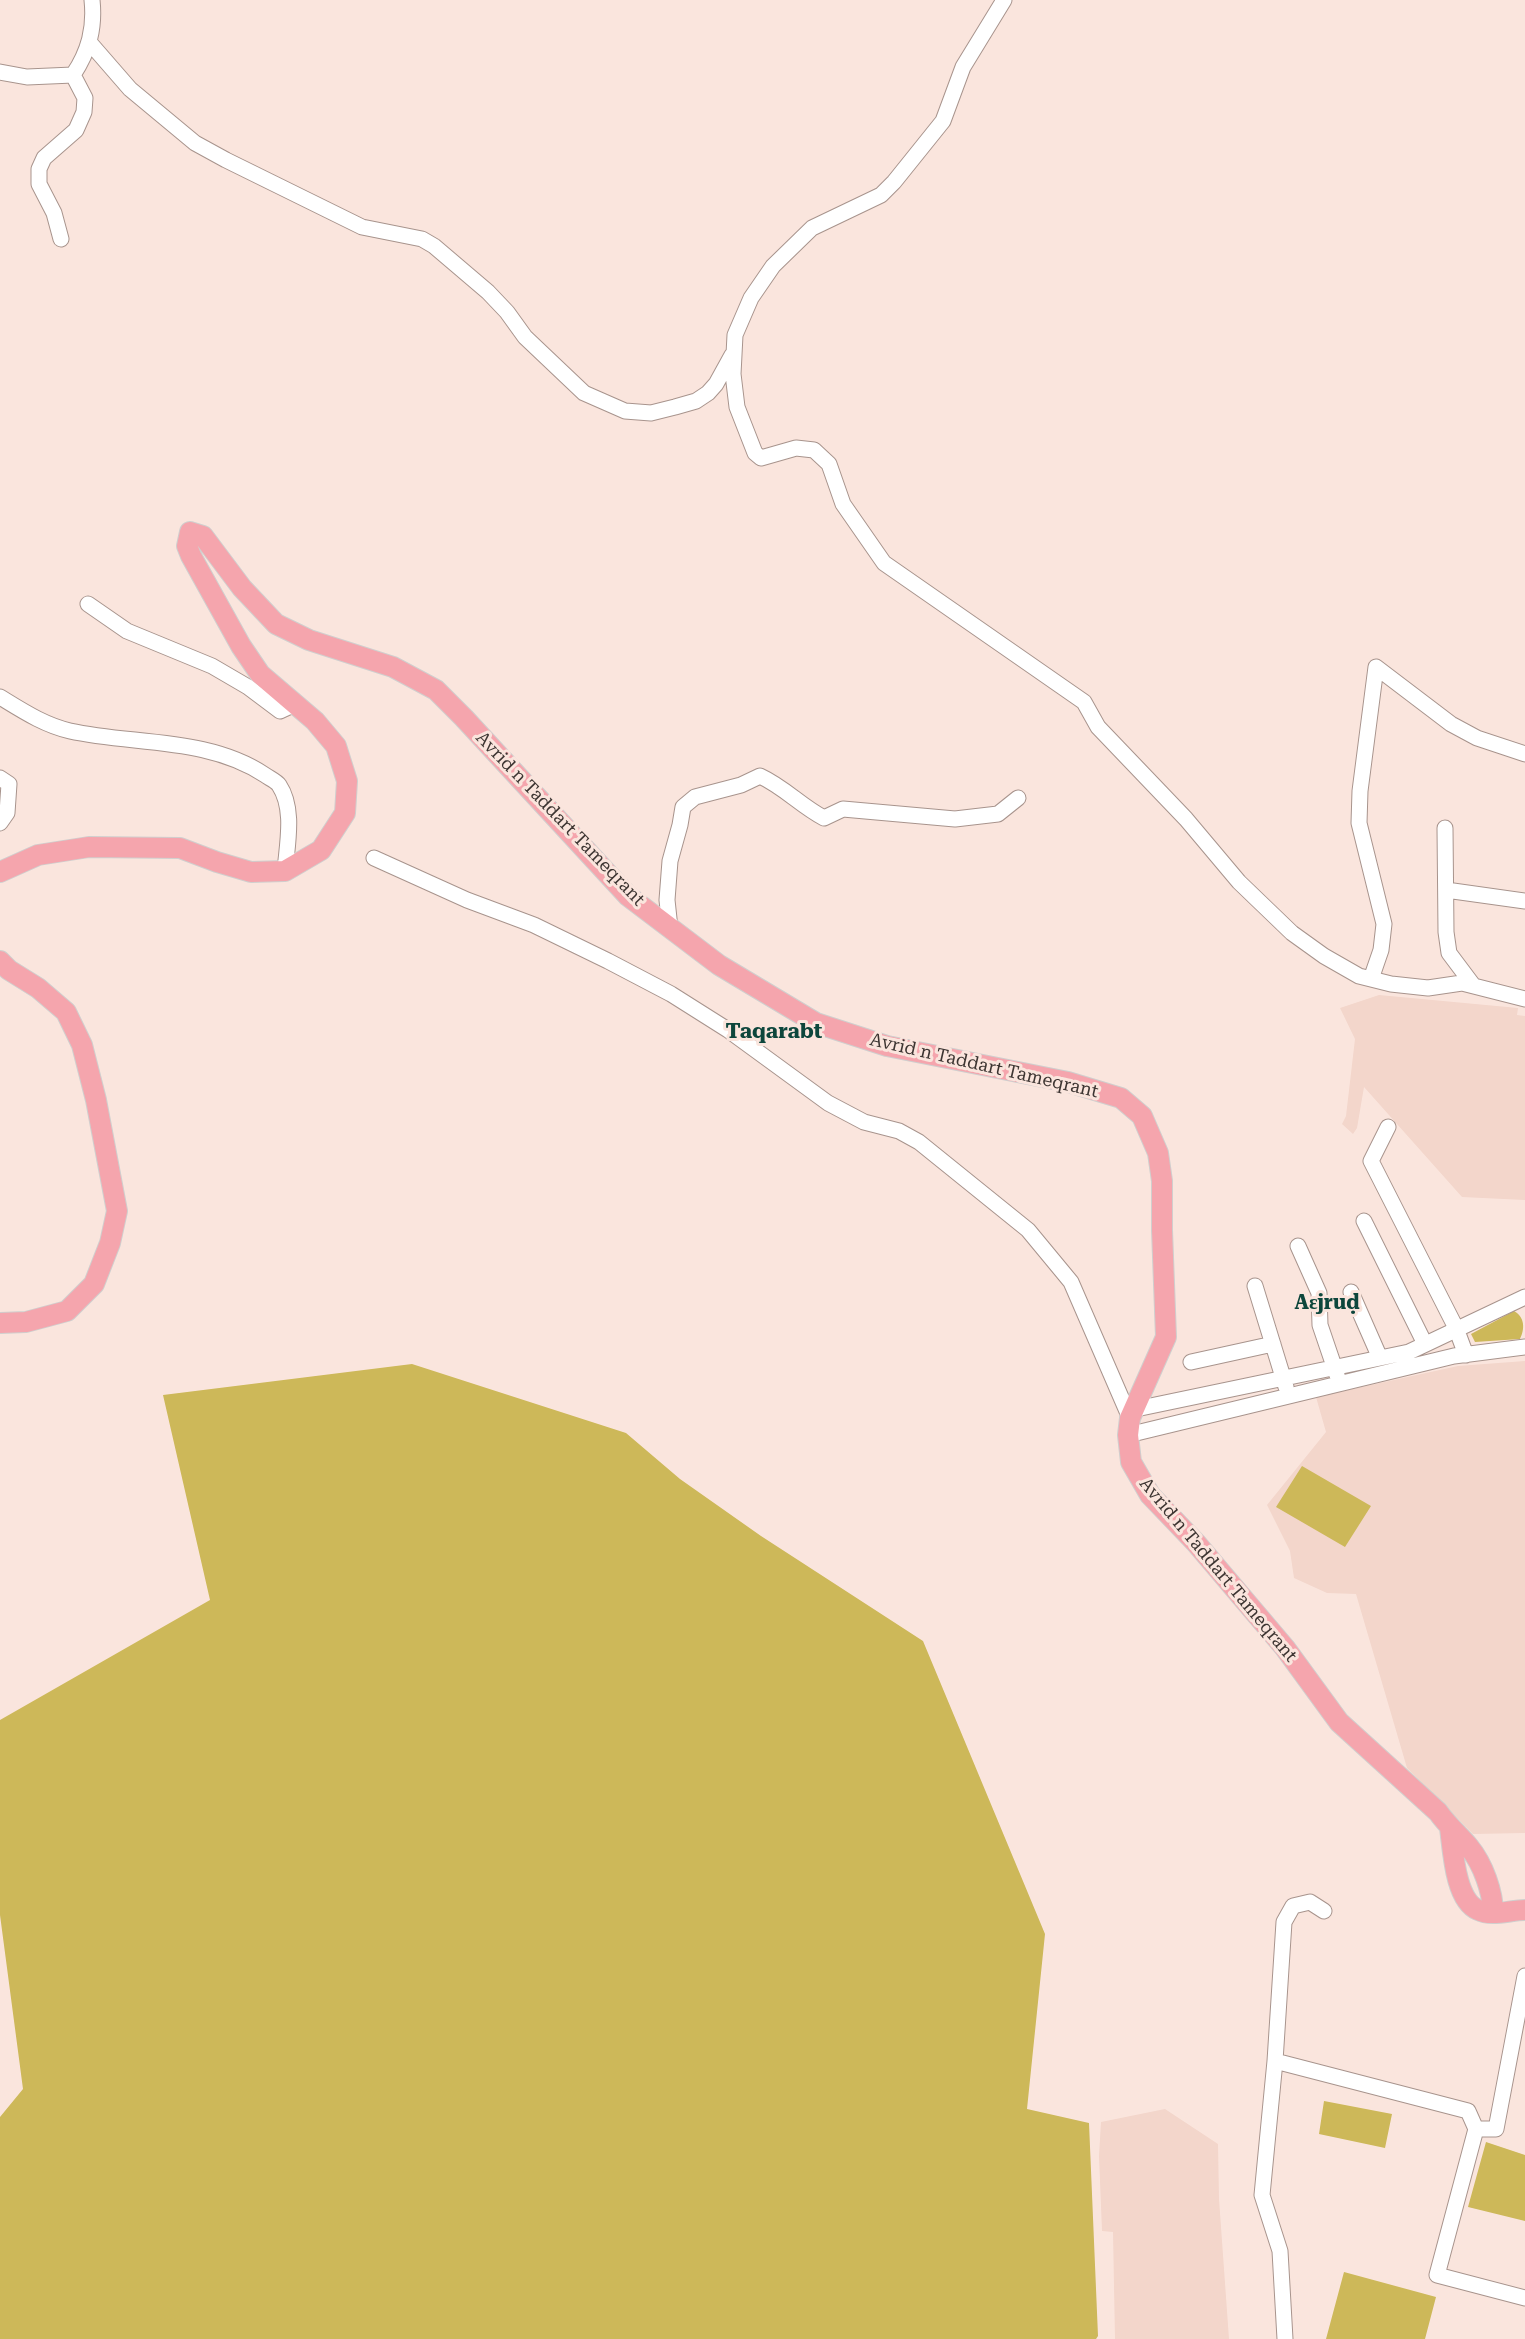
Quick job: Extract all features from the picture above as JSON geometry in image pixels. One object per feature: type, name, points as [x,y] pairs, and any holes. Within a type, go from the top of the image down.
[{"type":"main road","name":"Avrid n Taddart Tameqrant","points":[[0,872],[38,855],[89,847],[180,848],[251,872],[285,871],[321,850],[345,813],[347,781],[336,746],[315,721],[260,674],[241,646],[191,556],[188,546],[190,532],[202,536],[242,588],[276,624],[309,640],[393,667],[436,690],[628,896],[718,965],[816,1023],[886,1046],[1068,1082],[1121,1098],[1142,1116],[1158,1153],[1162,1180],[1166,1337],[1131,1420],[1131,1462],[1150,1495],[1196,1543],[1285,1648],[1339,1722],[1438,1812],[1467,1845],[1480,1865],[1493,1898],[1493,1913],[1525,1910]]},
{"type":"main road","points":[[0,962],[38,988],[66,1012],[84,1056],[96,1100],[117,1211],[110,1243],[94,1284],[67,1311],[26,1322],[0,1323]]},
{"type":"street","points":[[73,75],[90,43],[94,17],[92,0]]},
{"type":"street","points":[[1005,0],[963,67],[943,121],[894,182],[881,195],[812,228],[760,282],[735,335],[733,352],[737,407],[755,453],[760,458],[796,448],[814,450],[830,464],[843,504],[884,563],[1084,702],[1098,727],[1186,819],[1253,897],[1292,933],[1324,956],[1359,976],[1371,979],[1428,988],[1462,983],[1525,999]]},
{"type":"street","points":[[90,43],[129,89],[195,143],[236,166],[362,227],[414,237],[434,246],[488,292],[507,312],[525,337],[584,393],[625,411],[651,413],[675,407],[708,393],[716,384],[733,352]]},
{"type":"street","points":[[0,72],[27,77],[73,75]]},
{"type":"street","points":[[61,239],[54,213],[39,184],[39,169],[44,158],[76,130],[84,112],[85,98],[73,75]]},
{"type":"street","points":[[88,604],[127,631],[212,666],[248,687],[280,711],[295,704]]},
{"type":"street","points":[[1371,979],[1382,950],[1384,924],[1359,823],[1360,791],[1376,667],[1451,724],[1478,738],[1525,754]]},
{"type":"street","points":[[0,697],[42,722],[70,731],[214,752],[255,768],[279,784],[287,802],[288,836],[285,871]]},
{"type":"street","points":[[670,928],[667,900],[670,861],[683,807],[695,797],[741,785],[760,776],[776,783],[809,810],[824,818],[843,809],[955,819],[998,814],[1018,798]]},
{"type":"street","points":[[0,778],[9,784],[7,813],[0,823]]},
{"type":"street","points":[[1445,828],[1446,932],[1449,952],[1459,969],[1473,985]]},
{"type":"street","points":[[374,858],[467,900],[534,925],[671,994],[728,1030],[828,1103],[864,1122],[899,1131],[919,1142],[1028,1230],[1071,1282],[1131,1420]]},
{"type":"street","points":[[1446,890],[1525,901]]},
{"type":"street","points":[[1388,1127],[1371,1161],[1456,1328],[1466,1355]]},
{"type":"street","points":[[1364,1221],[1425,1344]]},
{"type":"street","points":[[1298,1246],[1319,1293],[1320,1325],[1340,1384]]},
{"type":"street","points":[[1255,1286],[1289,1396]]},
{"type":"street","points":[[1351,1292],[1380,1358]]},
{"type":"street","points":[[1131,1420],[1282,1379],[1409,1352],[1456,1328],[1525,1298]]},
{"type":"street","points":[[1191,1362],[1273,1344]]},
{"type":"street","points":[[1131,1420],[1289,1396],[1466,1355],[1525,1347]]},
{"type":"street","points":[[1285,2339],[1280,2251],[1262,2195],[1275,2061],[1284,1922],[1293,1906],[1310,1902],[1324,1911]]},
{"type":"street","points":[[1476,2128],[1496,2129],[1525,1976]]},
{"type":"street","points":[[1275,2061],[1468,2111],[1476,2128],[1437,2275],[1525,2298]]},
{"type":"shaded area","points":[[1379,995],[1518,1008],[1517,1015],[1525,1016],[1525,1200],[1462,1197],[1364,1087],[1357,1128],[1353,1134],[1342,1124],[1346,1116],[1355,1039],[1340,1008]]},
{"type":"shaded area","points":[[1514,1311],[1520,1316],[1523,1324],[1520,1339],[1475,1342],[1471,1334]]},
{"type":"shaded area","points":[[1525,1361],[1525,1833],[1473,1834],[1407,1768],[1356,1594],[1327,1593],[1294,1578],[1290,1551],[1267,1505],[1326,1432],[1316,1397],[1458,1366]]},
{"type":"shaded area","points":[[412,1364],[626,1433],[680,1479],[761,1536],[923,1641],[1045,1934],[1027,2109],[1089,2123],[1098,2336],[1096,2339],[0,2339],[0,2117],[23,2089],[0,1915],[0,1720],[210,1600],[163,1395]]},
{"type":"shaded area","points":[[1302,1466],[1371,1506],[1345,1547],[1276,1507]]},
{"type":"shaded area","points":[[1324,2101],[1392,2114],[1385,2148],[1319,2134]]},
{"type":"shaded area","points":[[1165,2109],[1218,2144],[1219,2199],[1229,2339],[1115,2339],[1113,2232],[1102,2231],[1099,2156],[1101,2122]]},
{"type":"shaded area","points":[[1486,2142],[1525,2155],[1525,2221],[1468,2207]]},
{"type":"shaded area","points":[[1344,2272],[1436,2297],[1425,2339],[1326,2339]]},
{"type":"district","name":"Taqarabt","points":[[774,1032]]},
{"type":"district","name":"Aɛjruḍ","points":[[1327,1303]]}]
